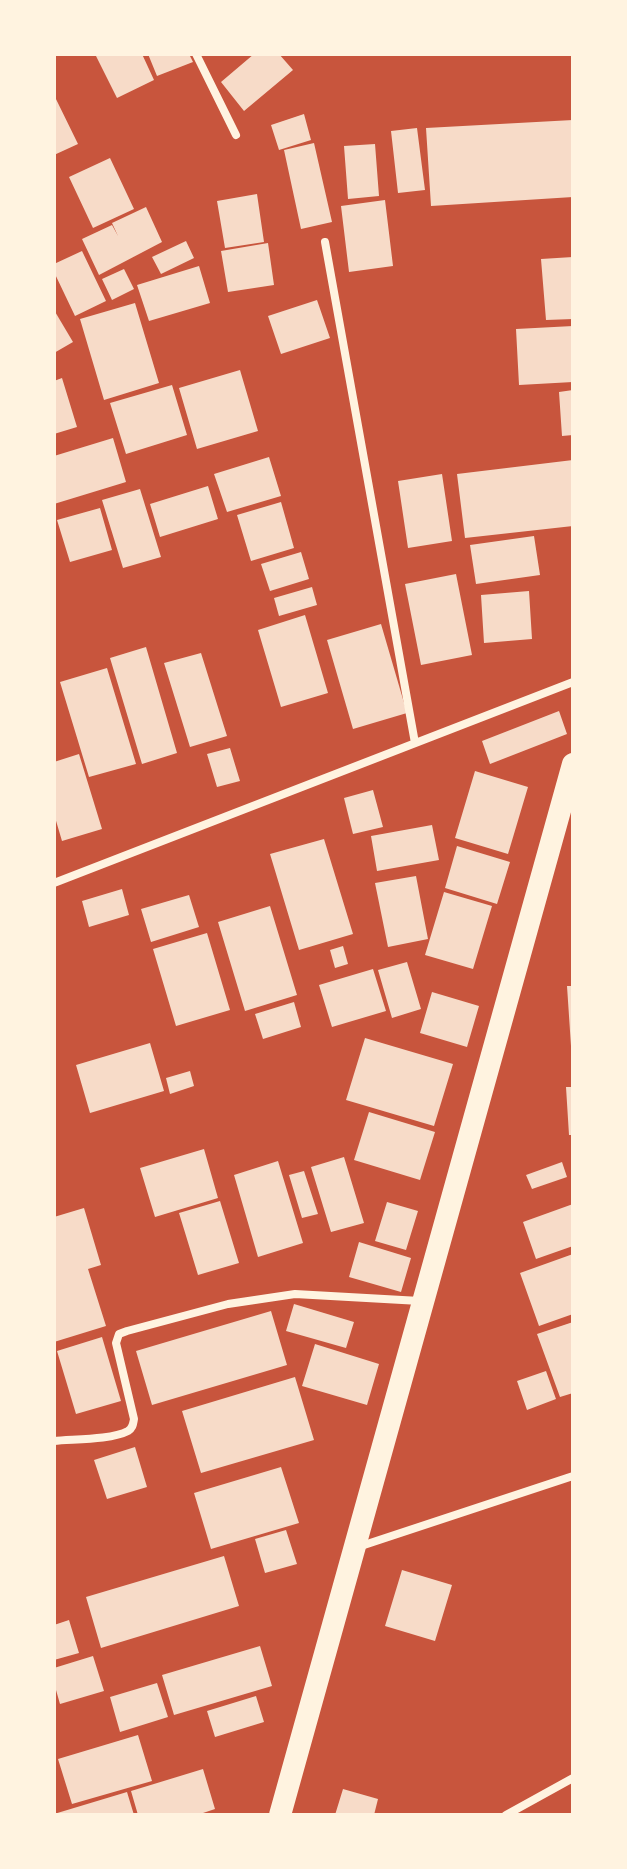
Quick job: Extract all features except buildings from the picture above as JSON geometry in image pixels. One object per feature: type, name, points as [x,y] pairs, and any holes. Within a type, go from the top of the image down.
[{"type":"highway","points":[[280,1815],[573,764]]},
{"type":"street","points":[[196,54],[236,135]]},
{"type":"street","points":[[325,242],[415,743]]},
{"type":"street","points":[[54,883],[573,682]]},
{"type":"street","points":[[54,1441],[103,1437],[129,1430],[133,1425],[116,1343],[119,1334],[228,1304],[295,1294],[421,1301]]},
{"type":"street","points":[[353,1549],[573,1476]]},
{"type":"street","points":[[506,1815],[573,1778]]}]
